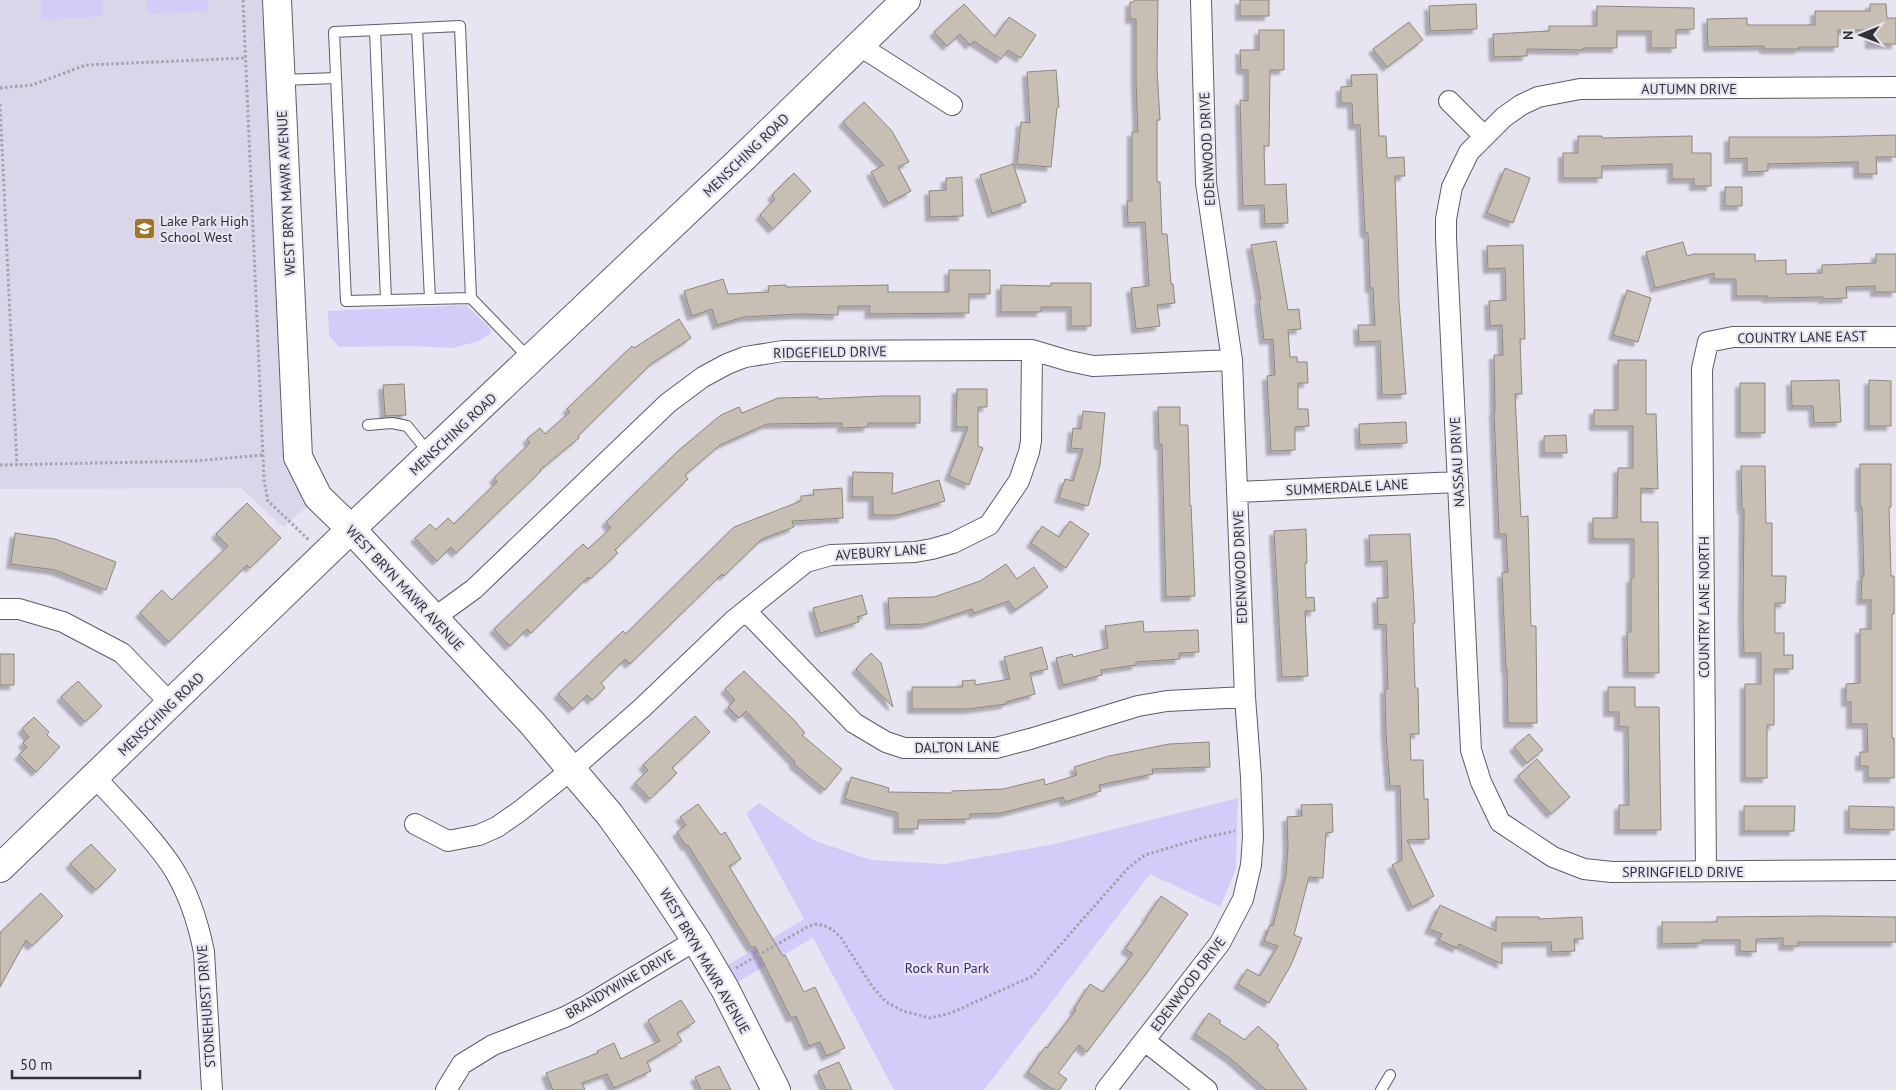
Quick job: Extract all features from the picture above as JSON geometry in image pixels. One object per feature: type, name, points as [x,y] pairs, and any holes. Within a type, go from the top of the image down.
[{"type":"street","name":"WEST BRYN MAWR AVENUE","points":[[277,0],[298,458],[318,497],[351,529],[532,723],[610,815],[650,869],[696,940],[718,978],[776,1090]]},
{"type":"street","name":"MENSCHING ROAD","points":[[0,868],[351,529],[860,46],[906,0]]},
{"type":"street","name":"EDENWOOD DRIVE","points":[[1106,1090],[1225,935],[1243,899],[1251,866],[1253,828],[1245,697],[1232,360],[1206,183],[1201,0]]},
{"type":"street","points":[[860,46],[952,105]]},
{"type":"street","name":"AUTUMN DRIVE","points":[[1488,132],[1521,105],[1538,97],[1580,90],[1896,87]]},
{"type":"street","points":[[1448,101],[1488,132]]},
{"type":"street","name":"NASSAU DRIVE","points":[[1488,132],[1469,152],[1456,178],[1446,219],[1471,750],[1481,782],[1492,806]]},
{"type":"street","name":"COUNTRY LANE EAST","points":[[1708,342],[1733,338],[1896,336]]},
{"type":"street","name":"COUNTRY LANE NORTH","points":[[1706,872],[1702,369],[1708,342]]},
{"type":"street","name":"RIDGEFIELD DRIVE","points":[[434,618],[474,589],[668,403],[698,380],[745,357],[783,351],[1032,350],[1093,366],[1232,360]]},
{"type":"street","name":"AVEBURY LANE","points":[[414,824],[448,841],[479,836],[497,827],[571,770],[642,708],[734,620],[806,562],[832,555],[914,552],[932,549],[953,543],[989,525],[1019,481],[1029,452],[1031,441],[1032,350]]},
{"type":"street","name":"SUMMERDALE LANE","points":[[1237,492],[1458,482]]},
{"type":"street","points":[[0,609],[18,610],[63,622],[122,653],[171,704]]},
{"type":"street","name":"DALTON LANE","points":[[746,611],[854,722],[886,742],[904,748],[996,748],[1138,706],[1167,701],[1245,697]]},
{"type":"street","name":"STONEHURST DRIVE","points":[[95,777],[156,844],[172,867],[188,898],[200,932],[204,952],[212,1090]]},
{"type":"street","name":"SPRINGFIELD DRIVE","points":[[1492,806],[1500,822],[1537,848],[1553,858],[1584,868],[1612,872],[1896,870]]},
{"type":"street","name":"BRANDYWINE DRIVE","points":[[446,1090],[462,1064],[493,1044],[565,1017],[696,940]]},
{"type":"street","points":[[1144,1041],[1207,1090]]},
{"type":"lane","points":[[472,298],[346,301],[334,32],[460,26],[472,298],[530,360]]},
{"type":"lane","points":[[417,28],[430,299]]},
{"type":"lane","points":[[375,30],[386,300]]},
{"type":"lane","points":[[280,80],[336,78]]},
{"type":"lane","points":[[368,425],[392,423],[407,426],[430,455]]},
{"type":"lane","points":[[1381,1090],[1390,1075]]},
{"type":"path","points":[[243,0],[264,480],[268,501],[325,555]]},
{"type":"path","points":[[0,88],[32,85],[86,65],[246,58]]},
{"type":"path","points":[[0,104],[17,465]]},
{"type":"path","points":[[0,465],[195,461],[263,455]]},
{"type":"path","points":[[718,978],[809,926],[817,924],[833,930],[841,938],[872,986],[886,1002],[916,1016],[930,1018],[952,1013],[1032,976],[1128,868],[1145,856],[1202,838],[1253,828]]},
{"type":"shaded area","name":"Lake Park High School West","points":[[0,0],[278,0],[298,457],[318,497],[283,527],[241,488],[0,489]]},
{"type":"green space","points":[[41,0],[102,0],[103,16],[42,20]]},
{"type":"green space","points":[[147,0],[207,0],[208,11],[147,14]]},
{"type":"green space","points":[[466,305],[490,328],[491,333],[479,341],[453,348],[410,346],[339,347],[329,336],[328,311]]},
{"type":"green space","name":"Rock Run Park","points":[[1238,798],[1236,869],[1220,907],[1150,874],[984,1090],[894,1090],[813,938],[725,989],[715,973],[804,919],[746,813],[759,803],[813,840],[871,860],[944,864],[1054,844]]},
{"type":"building","points":[[1134,0],[1158,0],[1157,69],[1160,120],[1157,120],[1157,182],[1160,182],[1162,234],[1167,234],[1171,284],[1173,284],[1175,303],[1157,305],[1160,326],[1136,329],[1131,288],[1149,286],[1145,222],[1128,223],[1127,201],[1132,201],[1132,132],[1138,132],[1136,19],[1130,19],[1130,2],[1134,2]]},
{"type":"building","points":[[1240,0],[1269,0],[1269,16],[1240,16]]},
{"type":"building","points":[[964,4],[995,37],[1009,17],[1036,35],[1021,58],[1008,50],[1001,59],[974,41],[970,45],[960,34],[947,46],[934,32]]},
{"type":"building","points":[[1476,4],[1477,29],[1430,31],[1429,6]]},
{"type":"building","points":[[1870,4],[1886,4],[1887,18],[1896,18],[1896,44],[1870,44],[1870,30],[1838,30],[1838,47],[1764,49],[1764,46],[1708,47],[1707,19],[1747,18],[1747,25],[1815,25],[1815,11],[1870,11]]},
{"type":"building","points":[[1597,6],[1694,8],[1694,29],[1676,30],[1676,48],[1651,48],[1651,31],[1617,31],[1617,48],[1583,48],[1583,50],[1527,49],[1527,56],[1494,57],[1493,34],[1549,31],[1549,26],[1597,26]]},
{"type":"building","points":[[1409,22],[1423,40],[1387,67],[1373,49]]},
{"type":"building","points":[[1259,30],[1284,30],[1284,70],[1270,70],[1269,146],[1264,146],[1265,185],[1286,184],[1288,223],[1265,224],[1264,205],[1243,206],[1240,100],[1248,101],[1248,70],[1241,70],[1240,50],[1259,50]]},
{"type":"building","points":[[1056,70],[1059,107],[1057,108],[1051,167],[1017,164],[1021,122],[1030,123],[1027,72]]},
{"type":"building","points":[[1377,74],[1379,136],[1386,136],[1387,158],[1404,157],[1405,176],[1395,176],[1399,301],[1406,394],[1382,395],[1380,341],[1359,342],[1358,325],[1375,325],[1373,288],[1370,288],[1368,233],[1365,233],[1360,125],[1353,125],[1352,103],[1341,103],[1341,87],[1352,86],[1351,75]]},
{"type":"building","points":[[864,102],[892,131],[909,162],[898,167],[911,191],[888,203],[871,172],[884,165],[843,122]]},
{"type":"building","points":[[1896,135],[1896,157],[1876,157],[1877,174],[1858,174],[1858,162],[1768,164],[1768,171],[1747,172],[1747,158],[1729,159],[1729,137]]},
{"type":"building","points":[[1578,136],[1602,136],[1602,138],[1692,136],[1692,153],[1711,153],[1711,186],[1694,186],[1694,179],[1672,179],[1672,164],[1602,166],[1602,178],[1563,178],[1563,153],[1578,153]]},
{"type":"building","points":[[1013,164],[1026,202],[992,213],[980,175]]},
{"type":"building","points":[[1505,168],[1530,178],[1513,223],[1487,213]]},
{"type":"building","points":[[794,173],[811,191],[773,229],[760,215],[775,199],[772,195]]},
{"type":"building","points":[[962,177],[963,216],[930,217],[929,191],[946,190],[946,178]]},
{"type":"building","points":[[1725,187],[1742,187],[1742,206],[1725,206]]},
{"type":"building","points":[[1276,241],[1288,310],[1299,309],[1301,329],[1288,330],[1290,357],[1297,357],[1297,362],[1307,362],[1308,383],[1298,383],[1298,409],[1308,409],[1309,426],[1295,427],[1295,450],[1271,451],[1267,376],[1275,375],[1273,339],[1264,340],[1259,300],[1261,299],[1251,245]]},
{"type":"building","points":[[1683,242],[1687,256],[1693,254],[1755,254],[1755,261],[1786,260],[1786,274],[1822,273],[1822,265],[1876,263],[1876,254],[1896,254],[1896,292],[1875,292],[1875,286],[1846,287],[1847,298],[1736,296],[1736,279],[1714,279],[1714,273],[1655,288],[1646,252]]},
{"type":"building","points":[[1523,245],[1525,339],[1520,339],[1522,394],[1515,394],[1521,517],[1528,516],[1531,626],[1536,626],[1537,723],[1508,723],[1502,573],[1508,572],[1506,534],[1499,534],[1494,411],[1494,355],[1503,355],[1502,325],[1490,326],[1489,301],[1506,300],[1505,268],[1488,269],[1487,246]]},
{"type":"building","points":[[949,270],[990,270],[990,294],[969,294],[969,313],[869,314],[870,306],[838,306],[838,315],[799,314],[744,317],[717,325],[712,309],[692,316],[684,291],[723,279],[728,294],[769,292],[768,286],[786,285],[786,287],[888,285],[888,292],[949,292]]},
{"type":"building","points":[[1051,283],[1091,283],[1091,326],[1071,326],[1071,307],[1041,307],[1041,312],[1001,312],[1001,285],[1051,286]]},
{"type":"building","points":[[1627,290],[1651,298],[1638,342],[1613,335]]},
{"type":"building","points":[[679,319],[691,338],[652,363],[578,436],[579,438],[540,470],[456,553],[451,547],[437,561],[415,538],[430,524],[436,530],[448,518],[454,524],[497,482],[494,478],[530,443],[527,439],[540,428],[545,434],[570,412],[567,409],[632,346],[634,348]]},
{"type":"building","points":[[1618,360],[1646,360],[1646,414],[1656,414],[1658,489],[1641,488],[1641,522],[1658,522],[1659,673],[1628,673],[1627,632],[1631,632],[1631,578],[1634,578],[1634,539],[1593,539],[1593,518],[1617,518],[1618,468],[1633,468],[1633,426],[1594,426],[1594,410],[1618,410]]},
{"type":"building","points":[[1839,380],[1841,422],[1814,423],[1813,406],[1792,406],[1791,381]]},
{"type":"building","points":[[1869,380],[1891,381],[1891,426],[1869,426]]},
{"type":"building","points":[[1740,383],[1765,383],[1765,433],[1740,433]]},
{"type":"building","points":[[404,384],[406,415],[385,416],[383,385]]},
{"type":"building","points":[[957,389],[987,389],[987,407],[978,407],[978,446],[983,448],[969,485],[949,476],[968,427],[956,427]]},
{"type":"building","points":[[920,396],[920,423],[868,423],[868,427],[842,428],[842,423],[767,424],[720,445],[685,475],[688,479],[615,550],[618,553],[590,579],[588,577],[531,633],[527,629],[510,646],[494,629],[583,544],[588,549],[611,528],[606,522],[678,451],[721,415],[739,407],[742,413],[778,398],[818,397],[818,399]]},
{"type":"building","points":[[1158,407],[1180,407],[1180,425],[1188,425],[1195,596],[1166,597],[1162,444],[1159,445]]},
{"type":"building","points":[[1083,411],[1105,413],[1100,465],[1088,506],[1059,498],[1065,479],[1073,481],[1083,449],[1071,448],[1073,428],[1081,429]]},
{"type":"building","points":[[1406,422],[1407,443],[1360,445],[1359,424]]},
{"type":"building","points":[[1566,435],[1567,453],[1544,453],[1544,436]]},
{"type":"building","points":[[1860,464],[1891,464],[1891,507],[1889,507],[1891,576],[1894,576],[1894,614],[1892,614],[1892,738],[1894,738],[1894,778],[1868,778],[1868,766],[1860,766],[1860,752],[1868,752],[1867,724],[1851,724],[1851,702],[1846,702],[1846,684],[1860,683],[1860,629],[1871,629],[1871,600],[1861,600],[1862,576],[1864,576],[1862,507],[1860,507]]},
{"type":"building","points":[[1741,466],[1765,466],[1766,523],[1772,523],[1772,576],[1786,576],[1785,603],[1775,603],[1775,633],[1784,633],[1784,655],[1793,655],[1793,669],[1774,669],[1774,725],[1767,725],[1767,778],[1745,778],[1745,684],[1761,684],[1761,653],[1744,653],[1744,509],[1742,509]]},
{"type":"building","points":[[853,472],[893,473],[892,494],[939,480],[945,501],[897,515],[873,515],[873,497],[852,497]]},
{"type":"building","points":[[842,488],[843,518],[792,521],[794,527],[762,539],[724,576],[722,574],[630,664],[625,659],[601,683],[605,688],[592,700],[587,695],[573,709],[558,694],[623,631],[626,634],[734,527],[801,501],[801,496],[814,495],[813,490]]},
{"type":"building","points":[[247,503],[281,538],[250,568],[247,565],[169,642],[140,613],[162,590],[172,600],[228,546],[216,534]]},
{"type":"building","points":[[1070,521],[1089,534],[1066,568],[1031,543],[1042,526],[1059,537]]},
{"type":"building","points":[[1306,529],[1306,598],[1314,597],[1315,611],[1305,611],[1308,676],[1282,677],[1274,531]]},
{"type":"building","points":[[15,533],[55,539],[116,562],[106,590],[55,570],[11,564]]},
{"type":"building","points":[[1410,534],[1415,623],[1413,623],[1415,688],[1418,688],[1419,734],[1410,734],[1411,760],[1423,760],[1424,799],[1428,799],[1429,839],[1407,840],[1434,896],[1412,907],[1392,865],[1402,860],[1400,786],[1390,786],[1386,734],[1385,689],[1388,689],[1386,624],[1378,625],[1377,598],[1388,598],[1387,561],[1370,562],[1369,535]]},
{"type":"building","points":[[1006,564],[1017,579],[1034,567],[1048,587],[1015,610],[1009,601],[974,613],[972,609],[926,624],[890,625],[888,598],[934,597],[980,581]]},
{"type":"building","points":[[862,595],[867,614],[857,617],[859,622],[820,633],[813,608]]},
{"type":"building","points":[[1143,621],[1144,632],[1198,630],[1199,652],[1179,653],[1180,659],[1136,662],[1136,665],[1101,670],[1102,675],[1063,685],[1056,658],[1072,654],[1073,657],[1108,648],[1105,626]]},
{"type":"building","points":[[1042,647],[1048,669],[1030,673],[1035,694],[1006,702],[1006,704],[969,709],[912,709],[912,687],[963,687],[962,681],[975,680],[975,685],[1010,679],[1004,657]]},
{"type":"building","points":[[871,653],[881,663],[893,707],[856,669]]},
{"type":"building","points":[[0,654],[14,654],[14,685],[0,685]]},
{"type":"building","points":[[744,671],[794,720],[805,733],[802,735],[842,769],[825,790],[794,764],[795,762],[746,711],[739,718],[728,707],[735,700],[725,689]]},
{"type":"building","points":[[78,681],[102,706],[85,722],[61,697]]},
{"type":"building","points":[[1608,687],[1635,687],[1635,707],[1659,707],[1661,830],[1619,830],[1619,805],[1629,805],[1628,727],[1619,726],[1619,712],[1608,712]]},
{"type":"building","points":[[695,716],[710,732],[672,768],[677,773],[650,799],[635,783],[648,770],[643,765]]},
{"type":"building","points":[[34,717],[49,732],[47,735],[60,747],[36,772],[19,755],[27,747],[23,743],[29,737],[22,729]]},
{"type":"building","points":[[1529,734],[1543,750],[1527,763],[1514,747]]},
{"type":"building","points":[[1209,742],[1210,767],[1152,769],[1153,774],[1099,785],[1101,791],[1065,802],[1063,797],[1002,813],[970,814],[970,819],[918,820],[918,829],[898,829],[898,813],[845,799],[851,777],[889,788],[888,792],[952,793],[952,791],[1003,789],[1044,779],[1045,785],[1077,775],[1074,767],[1109,756],[1169,744]]},
{"type":"building","points":[[1537,759],[1570,797],[1551,814],[1518,776]]},
{"type":"building","points":[[698,804],[721,835],[725,832],[741,859],[729,866],[783,956],[785,955],[804,992],[815,987],[845,1048],[826,1056],[820,1042],[809,1046],[796,1016],[791,1018],[755,946],[752,948],[688,845],[686,846],[677,832],[686,825],[680,817]]},
{"type":"building","points":[[1332,804],[1333,832],[1326,833],[1323,878],[1309,877],[1294,935],[1302,938],[1291,965],[1269,1003],[1238,984],[1247,969],[1260,976],[1278,946],[1264,941],[1270,925],[1273,926],[1286,875],[1288,847],[1287,817],[1302,816],[1301,805]]},
{"type":"building","points":[[1744,806],[1795,806],[1794,831],[1744,831]]},
{"type":"building","points":[[1849,806],[1894,807],[1894,830],[1849,829]]},
{"type":"building","points":[[91,844],[116,870],[96,890],[70,864]]},
{"type":"building","points":[[41,893],[63,916],[32,946],[26,940],[0,987],[0,933]]},
{"type":"building","points":[[1161,896],[1188,914],[1146,974],[1087,1052],[1079,1045],[1058,1073],[1067,1079],[1059,1090],[1054,1090],[1028,1072],[1045,1047],[1047,1048],[1076,1010],[1074,1009],[1090,984],[1103,992],[1133,954],[1125,949]]},
{"type":"building","points":[[1440,905],[1496,931],[1496,917],[1539,917],[1539,919],[1582,917],[1583,939],[1574,939],[1575,951],[1552,952],[1551,942],[1502,943],[1502,964],[1459,944],[1457,948],[1439,940],[1442,934],[1429,929]]},
{"type":"building","points":[[1717,917],[1896,917],[1896,942],[1798,942],[1798,946],[1783,946],[1783,938],[1756,939],[1756,952],[1740,951],[1740,940],[1702,940],[1702,943],[1662,944],[1662,922],[1717,922]]},
{"type":"building","points":[[681,1000],[695,1022],[677,1033],[682,1041],[647,1062],[651,1071],[614,1088],[607,1074],[582,1083],[585,1090],[553,1090],[546,1073],[598,1053],[597,1051],[614,1043],[621,1059],[660,1041],[648,1020]]},
{"type":"building","points":[[1209,1013],[1221,1021],[1219,1023],[1245,1040],[1258,1026],[1279,1045],[1277,1047],[1307,1090],[1266,1090],[1230,1058],[1195,1034]]},
{"type":"building","points":[[839,1062],[852,1090],[826,1090],[818,1071]]},
{"type":"building","points":[[719,1066],[731,1090],[701,1090],[695,1077]]},
{"type":"place","name":"Lake Park High School West","points":[[144,229]]}]
